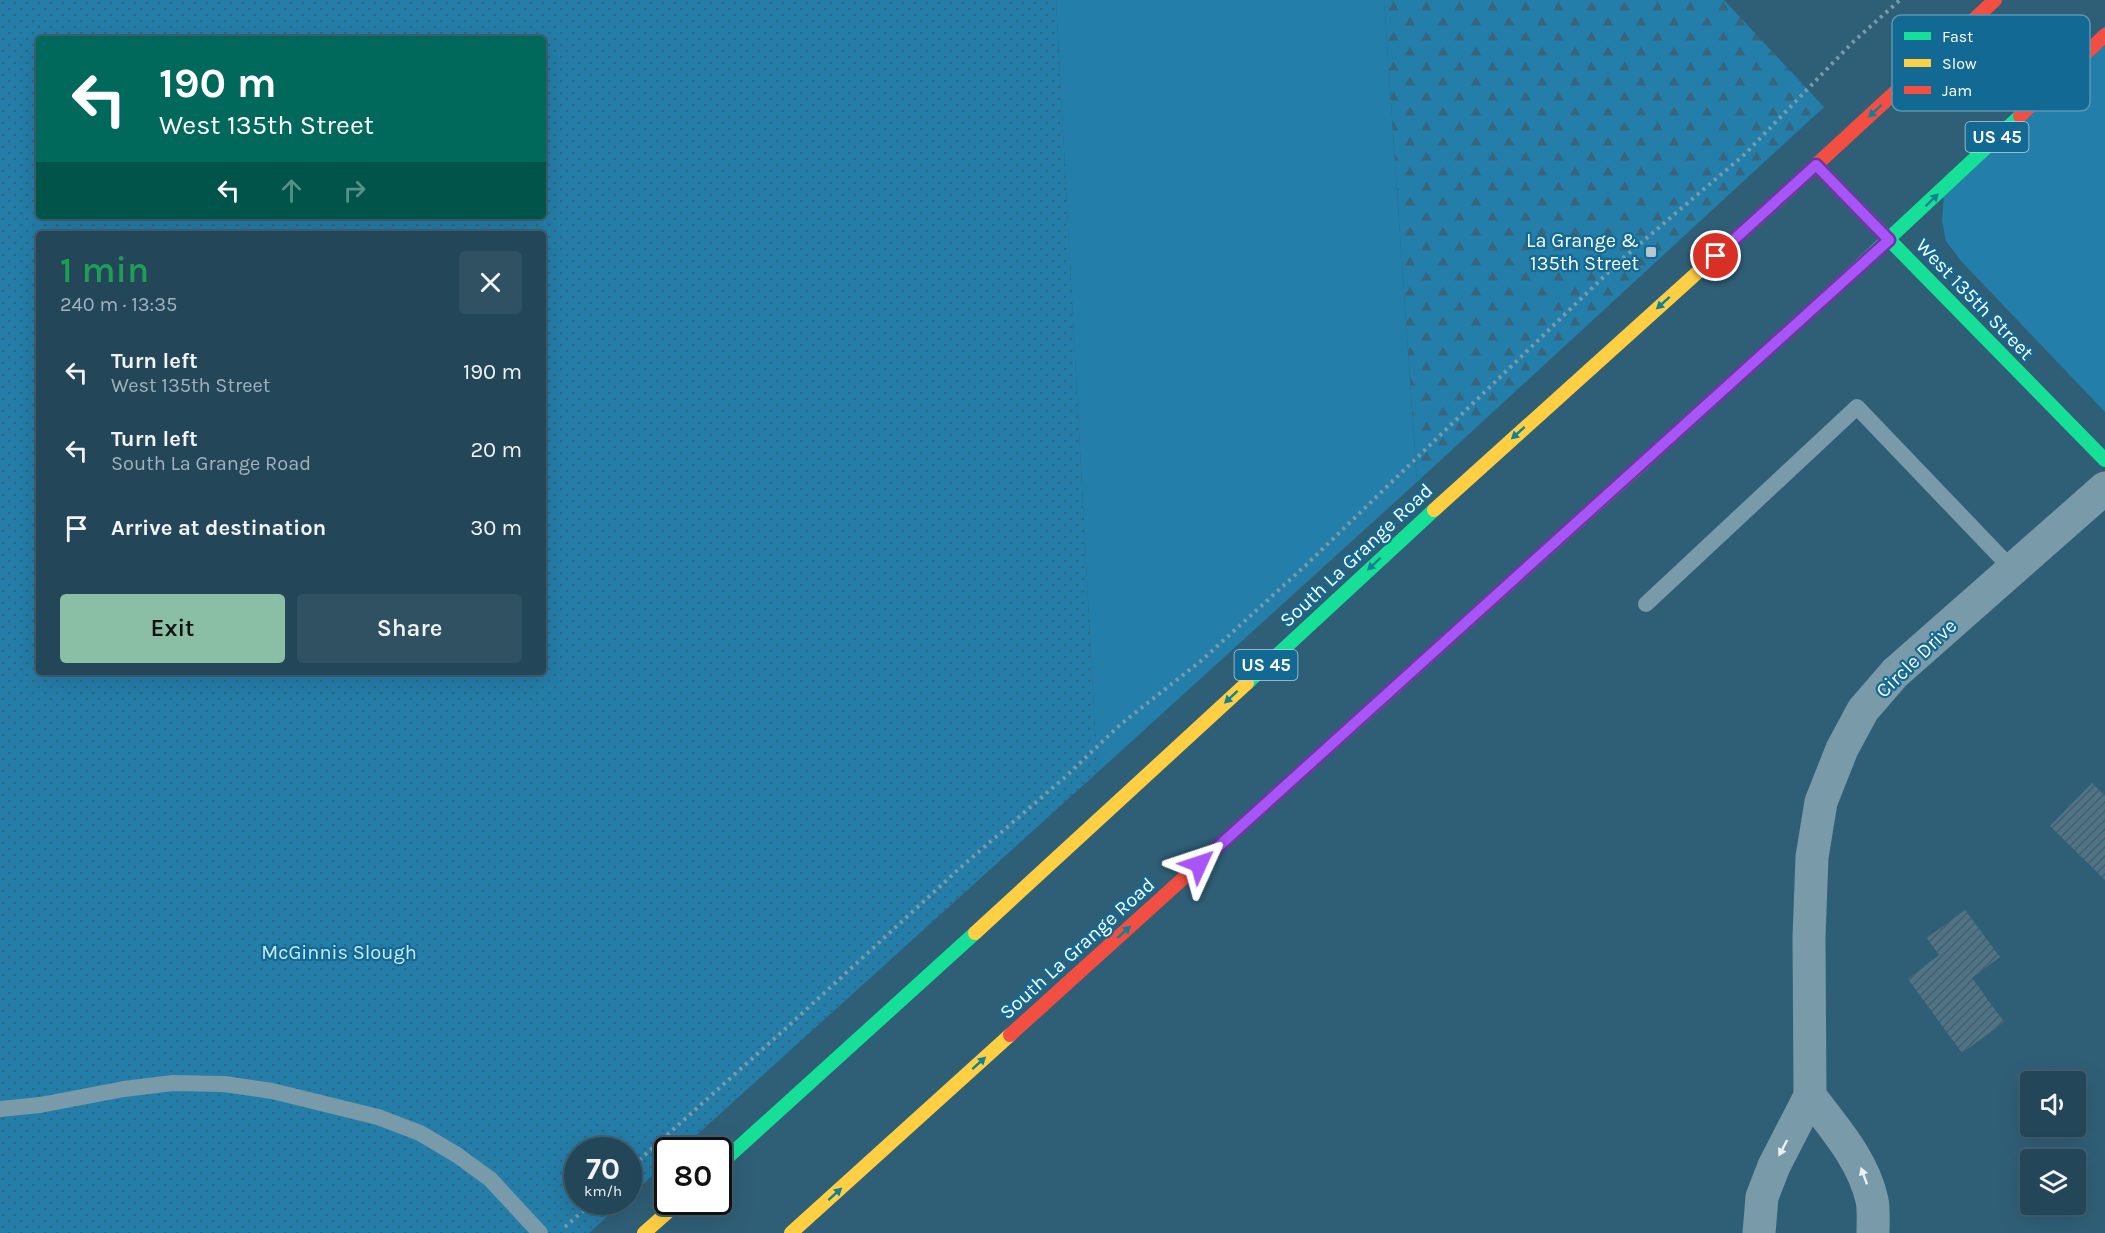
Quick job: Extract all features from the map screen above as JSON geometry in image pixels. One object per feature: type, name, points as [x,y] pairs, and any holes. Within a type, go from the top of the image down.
[{"type":"main road","name":"South La Grange Road","points":[[1979,15],[1995,0]]},
{"type":"main road","name":"South La Grange Road","points":[[2090,49],[2105,35]]},
{"type":"main road","name":"South La Grange Road","points":[[732,1153],[1122,800],[1394,545],[1892,95]]},
{"type":"main road","name":"South La Grange Road","points":[[791,1233],[1889,240],[2025,111]]},
{"type":"main road","name":"West 135th Street","points":[[1816,165],[2105,460]]},
{"type":"main road","points":[[644,1233],[664,1215]]},
{"type":"street","name":"Circle Drive","points":[[1759,1233],[1762,1197],[1773,1166],[1810,1096],[1809,937],[1812,857],[1821,802],[1842,749],[1863,710],[1895,673],[2105,488]]},
{"type":"street","points":[[1810,1096],[1842,1137],[1863,1170],[1873,1202],[1873,1233]]},
{"type":"lane","points":[[1646,604],[1857,407],[2012,569]]},
{"type":"lane","points":[[0,1109],[40,1105],[124,1089],[174,1083],[224,1084],[272,1091],[378,1117],[420,1133],[457,1155],[490,1179],[540,1233]]},
{"type":"path","points":[[642,1157],[1121,724],[1202,660],[1289,580],[1621,260],[1744,154],[1852,43],[1900,0]]},
{"type":"path","points":[[558,1233],[578,1215]]},
{"type":"green space","name":"McGinnis Slough","points":[[0,0],[1056,0],[1099,771],[694,1137],[654,1137],[654,1174],[642,1185],[642,1137],[564,1137],[564,1215],[609,1215],[589,1233],[0,1233]]},
{"type":"green space","points":[[1056,0],[1384,0],[1417,482],[1099,771],[1095,731]]},
{"type":"green space","points":[[1384,0],[1724,0],[1824,107],[1417,482]]},
{"type":"green space","points":[[2105,26],[2105,412],[1961,261],[1946,241],[1942,221],[1944,194],[2024,111],[2090,111],[2090,42]]},
{"type":"building","points":[[2092,783],[2105,796],[2105,880],[2050,826]]},
{"type":"building","points":[[1965,910],[2000,957],[1972,978],[2004,1022],[1962,1053],[1908,979],[1939,955],[1927,938]]},
{"type":"traffic: fast","points":[[1837,287],[2020,116]]},
{"type":"traffic: fast","points":[[1816,165],[2105,460]]},
{"type":"traffic: fast","points":[[1247,683],[1434,510]]},
{"type":"traffic: fast","points":[[732,1153],[975,933]]},
{"type":"traffic: slow","points":[[1434,510],[1790,189]]},
{"type":"traffic: slow","points":[[1343,734],[1645,461]]},
{"type":"traffic: slow","points":[[975,933],[1247,683]]},
{"type":"traffic: slow","points":[[791,1233],[1010,1035]]},
{"type":"traffic: slow","points":[[644,1233],[664,1215]]},
{"type":"traffic: jam","points":[[1979,15],[1995,0]]},
{"type":"traffic: jam","points":[[2090,49],[2105,35]]},
{"type":"traffic: jam","points":[[1790,189],[1892,95]]},
{"type":"traffic: jam","points":[[2020,116],[2025,111]]},
{"type":"traffic: jam","points":[[1645,461],[1837,287]]},
{"type":"traffic: jam","points":[[1010,1035],[1343,734]]},
{"type":"place","name":"La Grange & 135th Street","points":[[1651,252]]},
{"type":"route","points":[[1199,864],[1889,240],[1816,165],[1716,256]]}]
